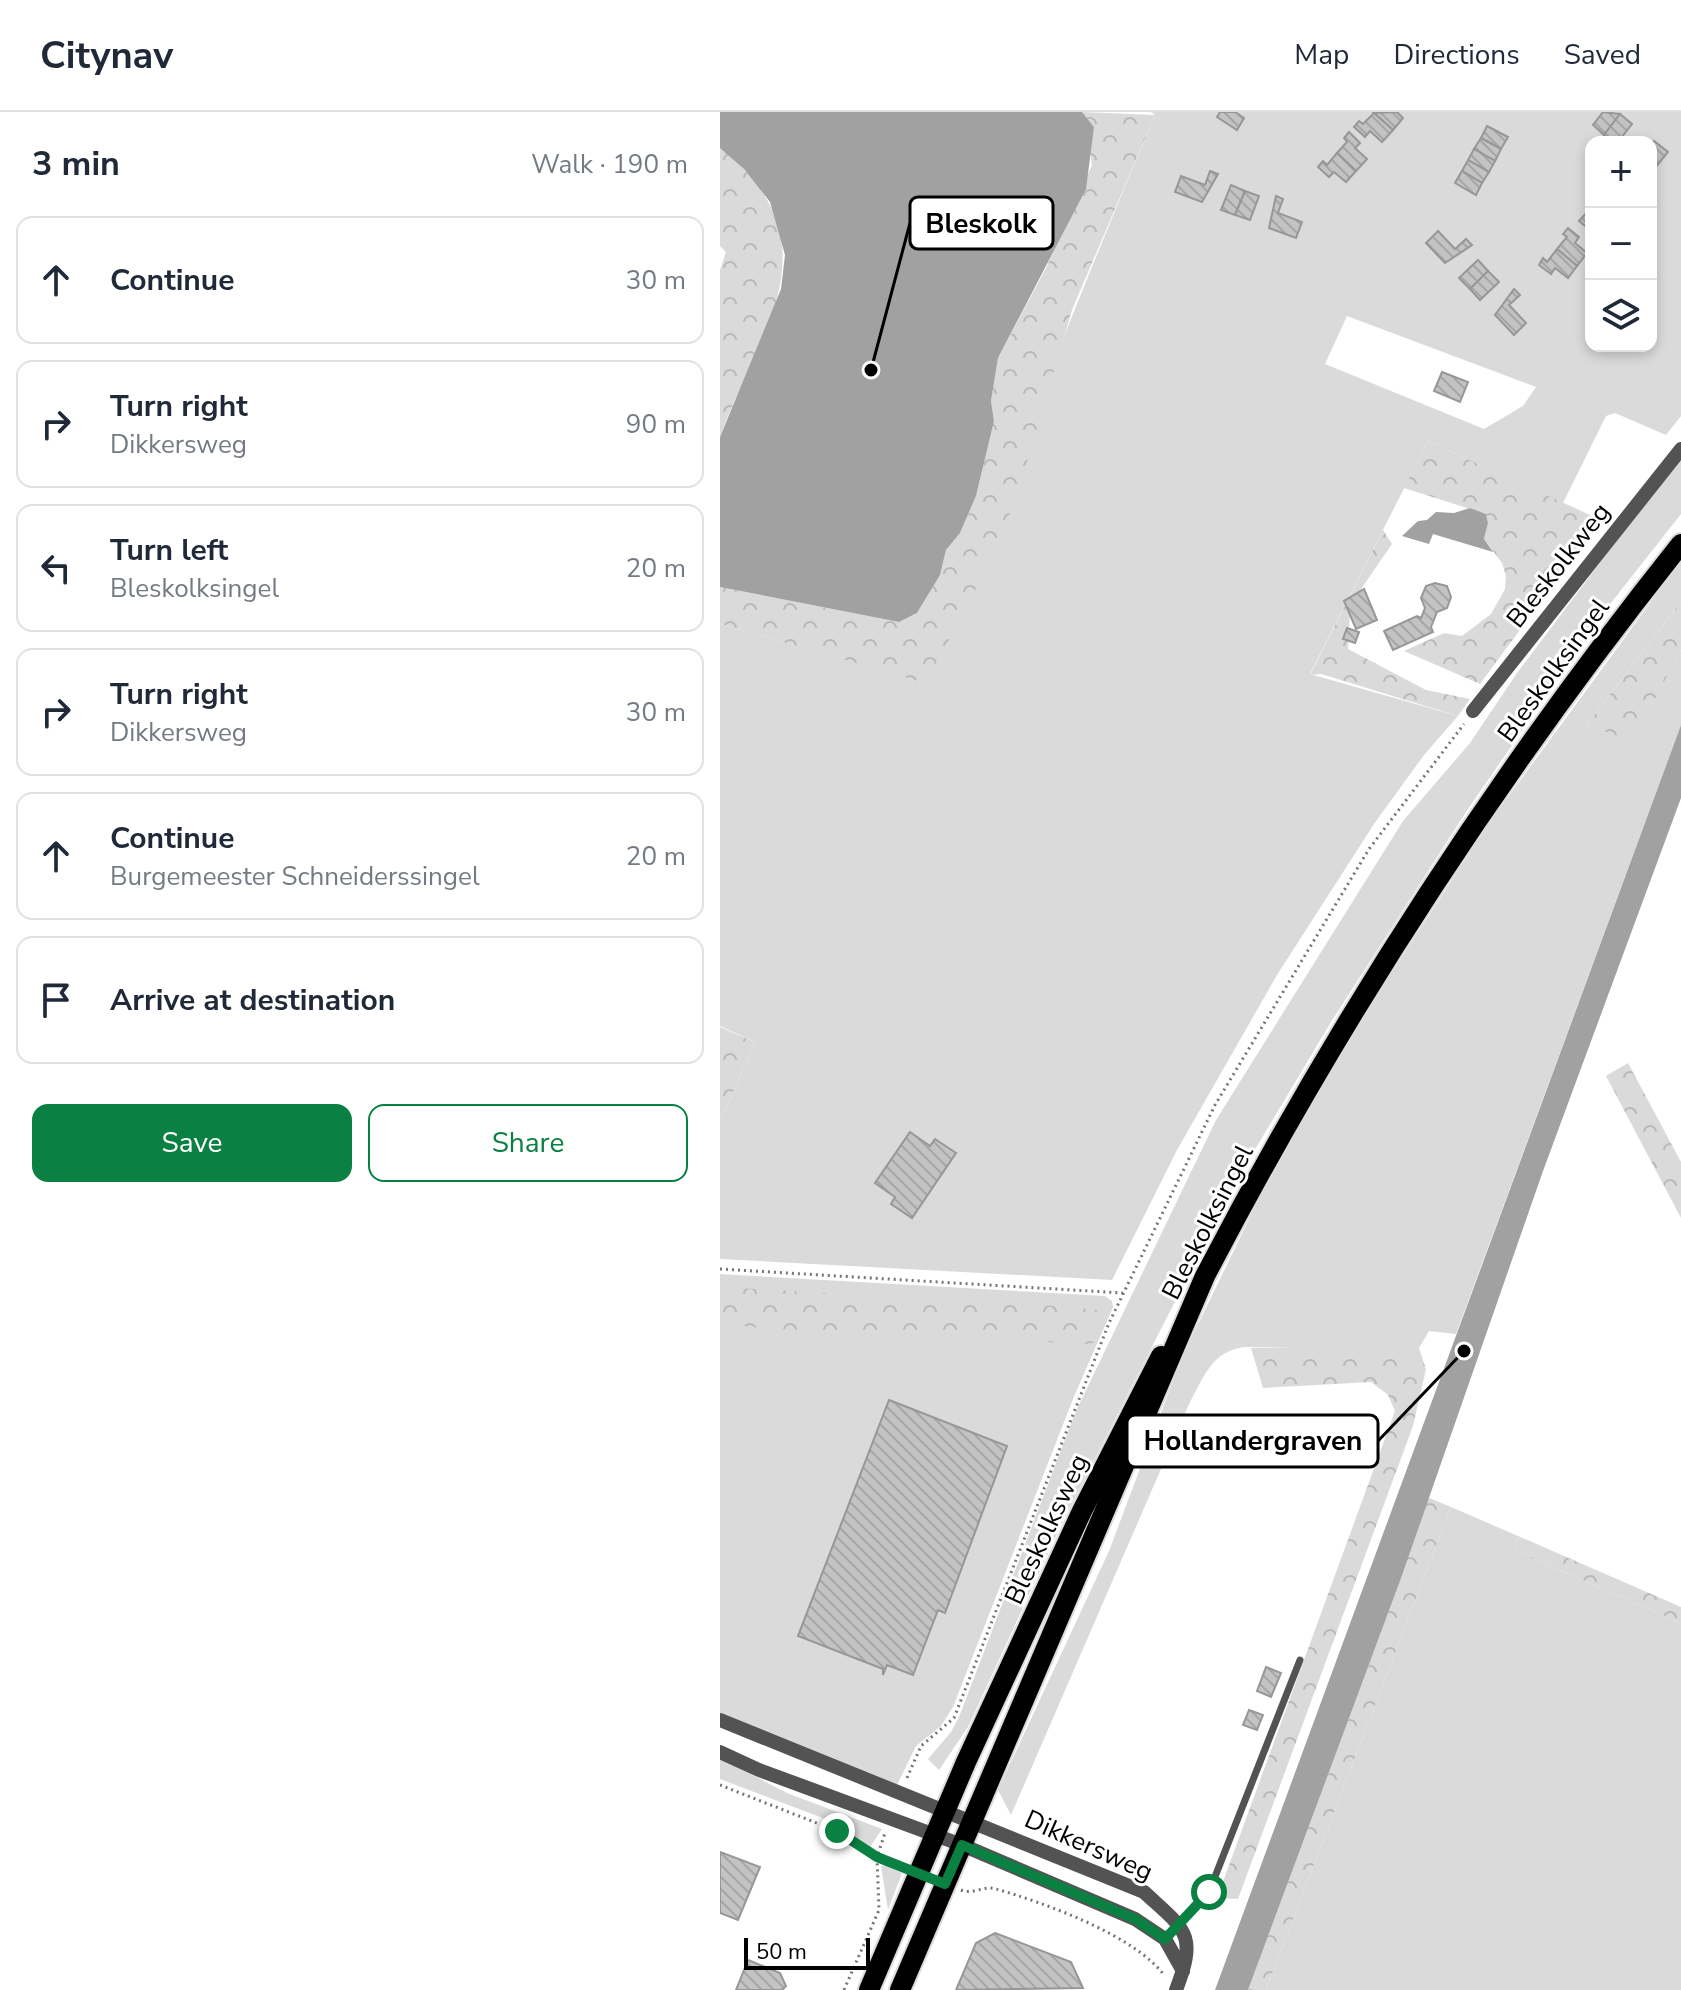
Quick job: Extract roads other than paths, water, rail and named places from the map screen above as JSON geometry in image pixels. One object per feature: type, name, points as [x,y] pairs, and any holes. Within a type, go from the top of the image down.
[{"type":"main road","name":"Bleskolksingel","points":[[900,1990],[1205,1276],[1345,1026],[1434,886],[1559,704],[1681,544]]},
{"type":"main road","name":"Bleskolksweg","points":[[944,1810],[1082,1511],[1141,1393],[1205,1276]]},
{"type":"main road","points":[[869,1990],[944,1810]]},
{"type":"street","name":"Bleskolkweg","points":[[1473,711],[1681,449]]},
{"type":"street","name":"Dikkersweg","points":[[720,1720],[1144,1892],[1178,1924]]},
{"type":"street","name":"Dikkersweg","points":[[720,1752],[759,1770],[962,1845],[1135,1919],[1165,1939],[1183,1971]]},
{"type":"street","points":[[1172,1985],[1183,1971],[1188,1946],[1178,1924]]},
{"type":"lane","points":[[1165,1939],[1209,1892],[1300,1660]]},
{"type":"place","name":"Bleskolk","points":[[871,370]]},
{"type":"place","name":"Hollandergraven","points":[[1464,1351]]}]
